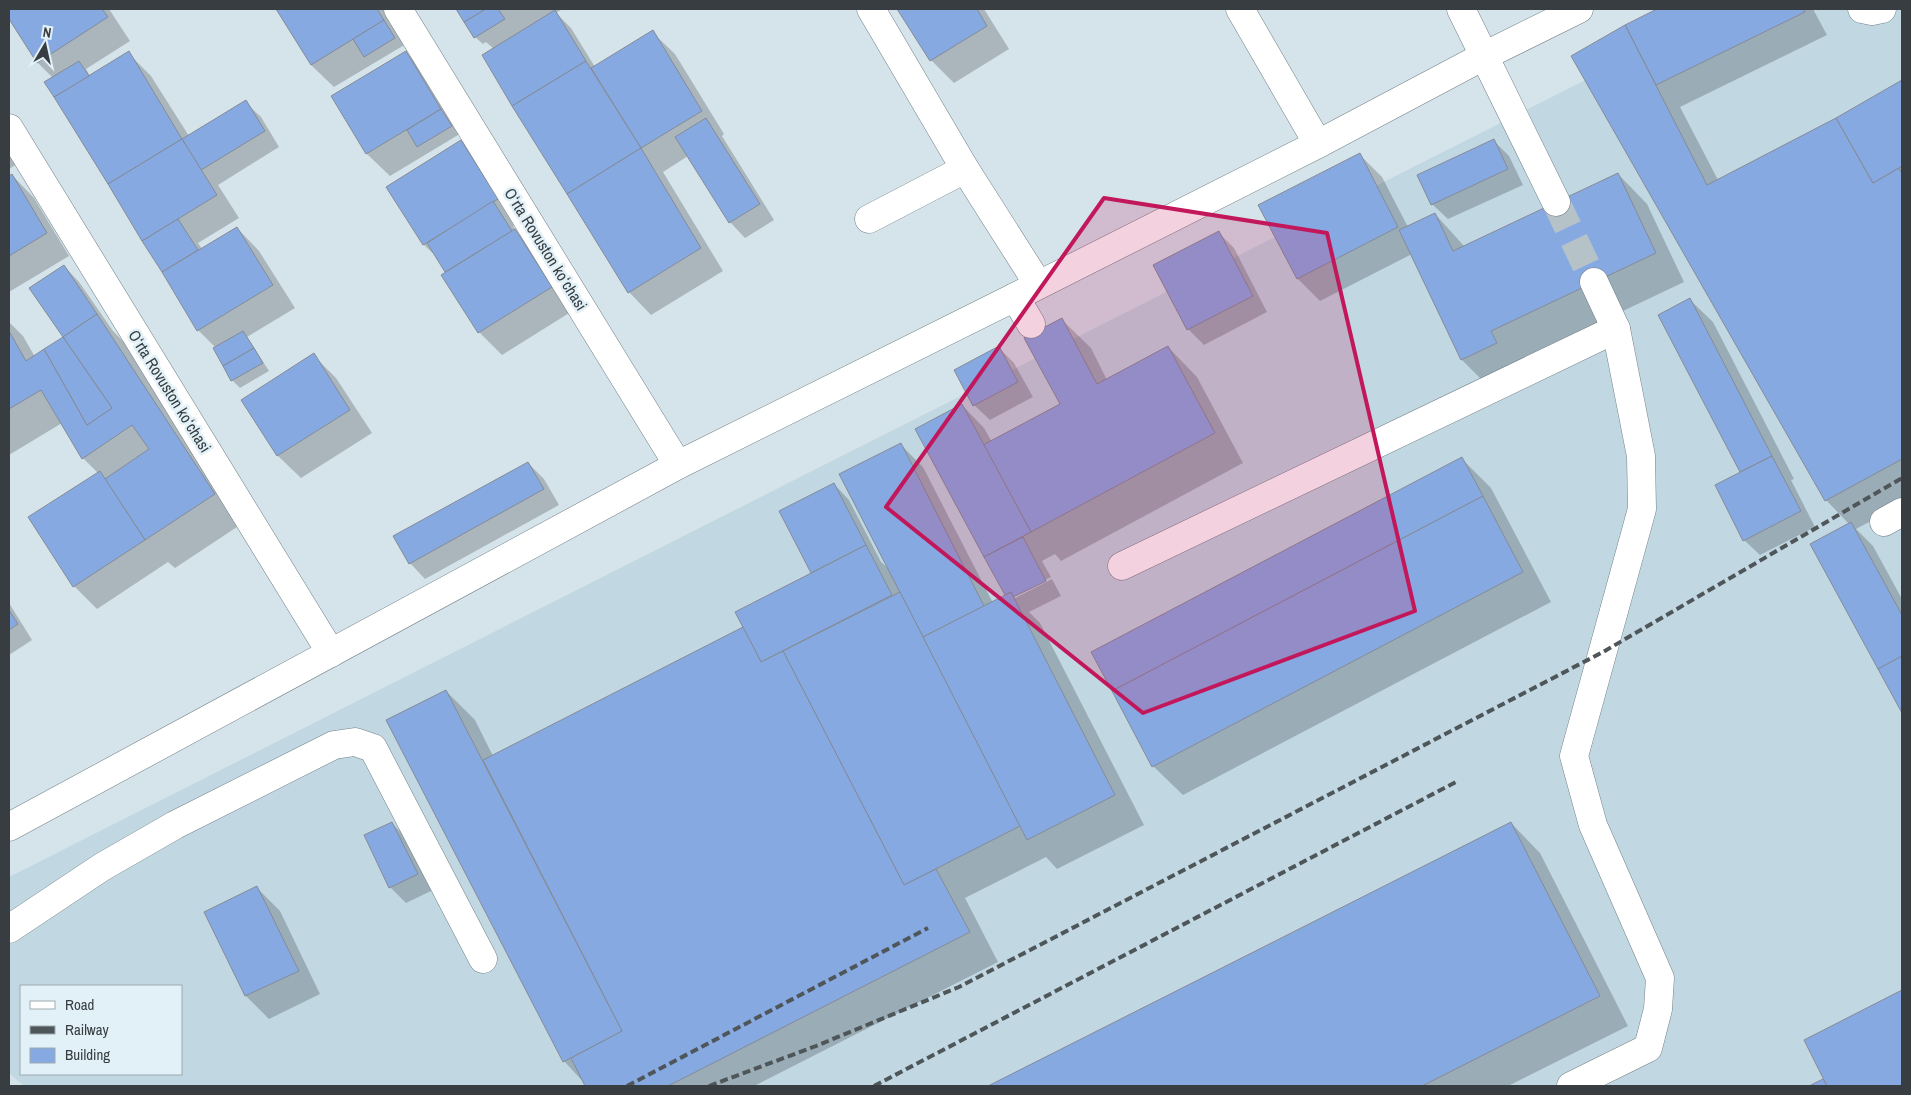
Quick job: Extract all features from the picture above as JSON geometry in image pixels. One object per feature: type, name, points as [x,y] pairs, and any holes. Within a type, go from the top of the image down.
[{"type":"street","name":"Oʻrta Rovuston koʻchasi","points":[[398,9],[678,465]]},
{"type":"street","points":[[871,9],[965,168],[1026,290],[1031,324]]},
{"type":"street","points":[[1240,9],[1318,144]]},
{"type":"street","points":[[1461,9],[1556,202]]},
{"type":"street","points":[[9,827],[678,465],[1318,144],[1484,56],[1580,9]]},
{"type":"street","points":[[1862,9],[1872,11],[1882,9]]},
{"type":"street","name":"Oʻrta Rovuston koʻchasi","points":[[9,128],[332,653]]},
{"type":"street","points":[[869,219],[965,168]]},
{"type":"street","points":[[1571,1086],[1648,1048],[1658,1009],[1660,978],[1593,825],[1574,756],[1642,509],[1642,456],[1616,329],[1594,282]]},
{"type":"street","points":[[1122,566],[1616,329]]},
{"type":"street","points":[[9,929],[102,867],[176,825],[334,745],[355,742],[373,748],[483,959]]},
{"type":"highlighted area","points":[[1104,198],[1327,233],[1415,611],[1143,713],[886,507]]},
{"type":"shaded area","points":[[1726,9],[1902,9],[1902,1086],[24,1086],[9,1073],[9,877]]},
{"type":"building","points":[[9,9],[102,9],[108,17],[37,63],[9,19]]},
{"type":"building","points":[[276,9],[377,9],[384,20],[311,65]]},
{"type":"building","points":[[456,9],[486,9],[464,22]]},
{"type":"building","points":[[486,9],[498,9],[505,19],[474,38],[464,22]]},
{"type":"building","points":[[897,9],[977,9],[987,26],[930,61]]},
{"type":"building","points":[[1657,9],[1803,9],[1805,12],[1656,85],[1625,25]]},
{"type":"building","points":[[555,10],[586,61],[512,106],[482,55]]},
{"type":"building","points":[[384,20],[395,38],[364,57],[353,39]]},
{"type":"building","points":[[1625,25],[1707,185],[1836,118],[1873,183],[1899,168],[1902,174],[1902,459],[1825,501],[1571,56]]},
{"type":"building","points":[[653,30],[702,111],[641,148],[591,68]]},
{"type":"building","points":[[129,51],[182,139],[108,184],[54,97]]},
{"type":"building","points":[[406,51],[441,109],[366,154],[331,96]]},
{"type":"building","points":[[79,61],[89,76],[54,97],[44,82]]},
{"type":"building","points":[[586,61],[641,148],[567,194],[512,106]]},
{"type":"building","points":[[1902,80],[1902,166],[1873,183],[1836,118]]},
{"type":"building","points":[[246,100],[265,131],[201,170],[182,139]]},
{"type":"building","points":[[441,109],[452,126],[417,147],[407,130]]},
{"type":"building","points":[[706,118],[760,204],[729,223],[675,137]]},
{"type":"building","points":[[182,139],[217,195],[142,241],[108,184]]},
{"type":"building","points":[[1494,139],[1508,169],[1431,205],[1417,175]]},
{"type":"building","points":[[461,140],[498,199],[423,245],[386,187]]},
{"type":"building","points":[[641,148],[701,248],[628,293],[567,194]]},
{"type":"building","points":[[1360,153],[1398,227],[1297,279],[1258,205]]},
{"type":"building","points":[[1618,173],[1656,253],[1491,331],[1497,343],[1461,360],[1399,230],[1435,213],[1453,251]]},
{"type":"building","points":[[12,174],[47,233],[9,256],[9,176]]},
{"type":"building","points":[[493,201],[512,231],[445,272],[427,243]]},
{"type":"building","points":[[178,219],[198,250],[162,272],[142,241]]},
{"type":"building","points":[[237,227],[273,285],[197,331],[162,272]]},
{"type":"building","points":[[515,229],[552,287],[478,333],[441,275]]},
{"type":"building","points":[[1219,231],[1253,296],[1187,330],[1153,265]]},
{"type":"building","points":[[64,265],[97,314],[63,337],[29,288]]},
{"type":"building","points":[[1690,298],[1772,456],[1740,472],[1658,315]]},
{"type":"building","points":[[97,314],[215,494],[145,540],[105,479],[149,449],[132,425],[82,459],[41,390],[9,409],[9,331],[26,361],[44,349],[87,425],[112,408],[63,337]]},
{"type":"building","points":[[1062,318],[1097,384],[1168,346],[1215,433],[1031,532],[983,445],[1060,404],[1024,338]]},
{"type":"building","points":[[243,331],[254,348],[223,366],[213,348]]},
{"type":"building","points":[[63,337],[112,408],[87,425],[44,349]]},
{"type":"building","points":[[999,346],[1018,382],[973,406],[954,370]]},
{"type":"building","points":[[254,348],[263,363],[231,381],[223,366]]},
{"type":"building","points":[[314,353],[350,410],[277,456],[241,400]]},
{"type":"building","points":[[962,404],[1031,532],[984,557],[915,429]]},
{"type":"building","points":[[901,443],[984,606],[923,637],[839,474]]},
{"type":"building","points":[[1772,456],[1801,511],[1743,541],[1715,485]]},
{"type":"building","points":[[1462,457],[1483,496],[1112,691],[1091,652]]},
{"type":"building","points":[[528,462],[544,489],[409,564],[393,536]]},
{"type":"building","points":[[100,471],[145,540],[73,587],[28,517]]},
{"type":"building","points":[[834,483],[866,545],[811,573],[779,511]]},
{"type":"building","points":[[1483,496],[1523,572],[1152,767],[1112,691]]},
{"type":"building","points":[[1851,522],[1902,615],[1902,656],[1878,669],[1810,544]]},
{"type":"building","points":[[1023,537],[1046,581],[1013,597],[1011,592],[1005,595],[984,557]]},
{"type":"building","points":[[866,545],[892,595],[761,662],[735,612]]},
{"type":"building","points":[[900,592],[1020,826],[904,885],[783,651]]},
{"type":"building","points":[[1011,592],[1115,795],[1027,840],[923,637]]},
{"type":"building","points":[[9,610],[18,624],[9,630]]},
{"type":"building","points":[[743,627],[761,662],[783,651],[904,885],[936,869],[970,932],[668,1086],[585,1086],[571,1058],[622,1031],[483,760]]},
{"type":"building","points":[[1902,656],[1902,713],[1878,669]]},
{"type":"building","points":[[446,690],[622,1031],[563,1062],[386,720]]},
{"type":"building","points":[[392,822],[418,874],[389,888],[364,835]]},
{"type":"building","points":[[1511,822],[1600,996],[1422,1086],[988,1086]]},
{"type":"building","points":[[257,886],[299,971],[245,996],[204,912]]},
{"type":"building","points":[[1902,990],[1902,1086],[1827,1086],[1804,1040]]},
{"type":"building","points":[[1823,1079],[1827,1086],[1809,1086]]},
{"type":"tunnel","points":[[1556,202],[1594,282]]},
{"type":"railway","points":[[709,1086],[816,1046],[959,987],[1603,652],[1902,478]]},
{"type":"railway","points":[[874,1086],[1456,782]]},
{"type":"railway","points":[[627,1086],[928,928]]}]
